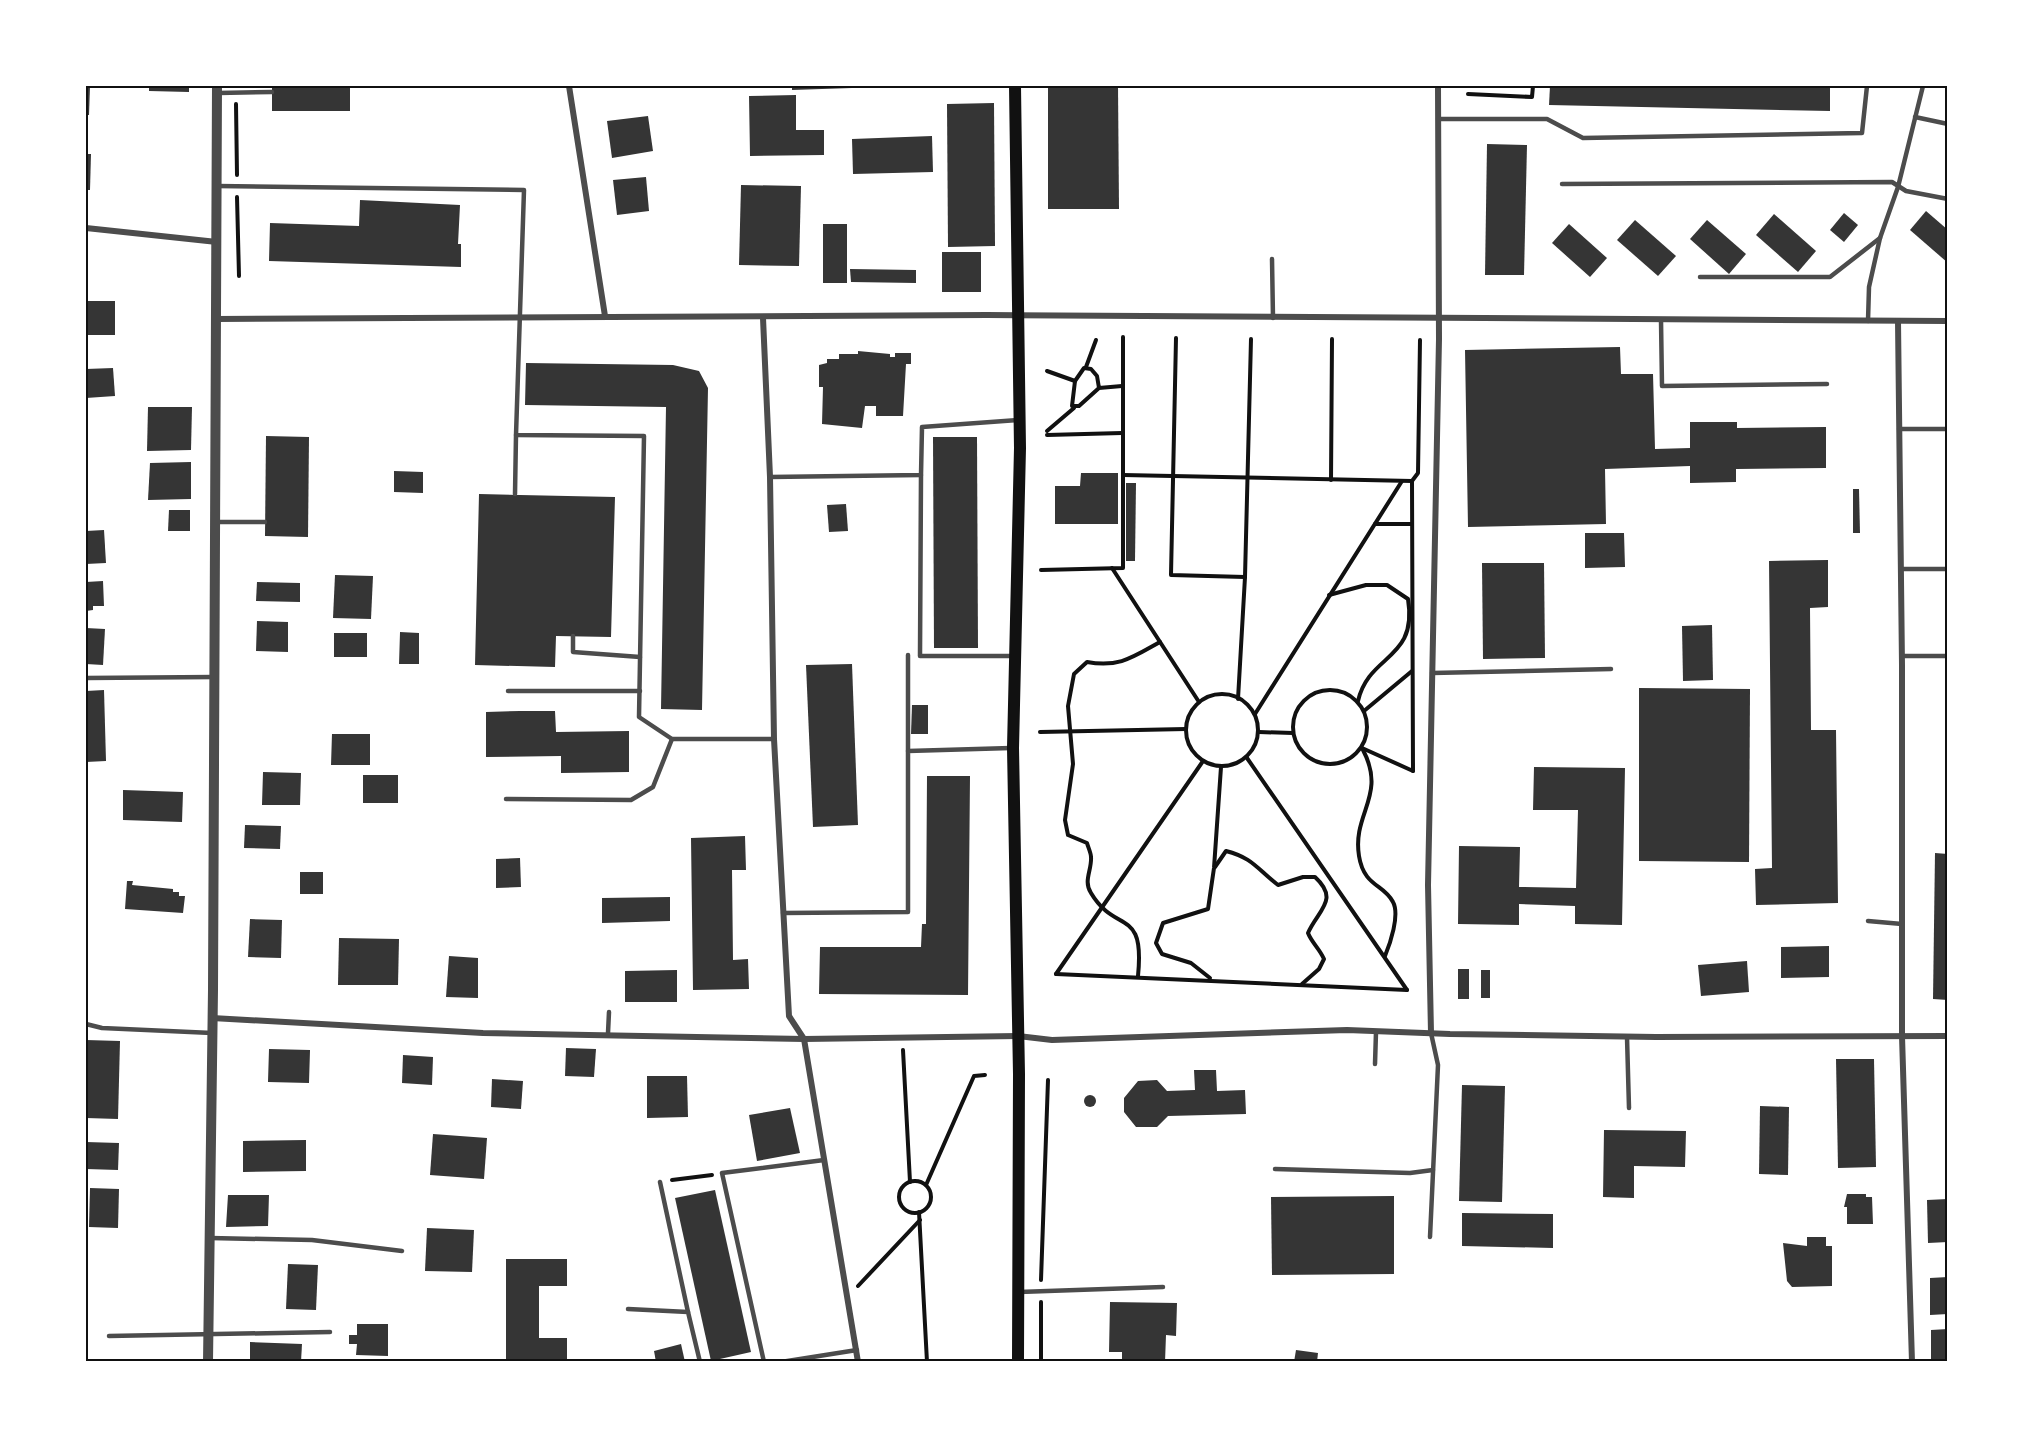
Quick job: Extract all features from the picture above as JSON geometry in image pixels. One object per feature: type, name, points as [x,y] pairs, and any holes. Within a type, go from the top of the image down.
[{"type":"main road","points":[[1015,86],[1019,420],[1013,748],[1018,1036],[1018,1362]]},
{"type":"street","points":[[568,86],[605,316]]},
{"type":"street","points":[[1431,1033],[1428,885],[1438,317],[1438,86]]},
{"type":"street","points":[[208,1362],[217,89]]},
{"type":"street","points":[[86,228],[217,242]]},
{"type":"street","points":[[216,319],[520,316],[763,318],[1017,316],[1947,321]]},
{"type":"street","points":[[763,318],[770,477],[774,739],[789,1016],[804,1039],[858,1362]]},
{"type":"street","points":[[1898,321],[1902,656],[1902,1036],[1912,1362]]},
{"type":"street","points":[[212,1018],[483,1033],[608,1033],[804,1039],[1018,1036],[1052,1040],[1347,1030],[1627,1037],[1947,1036]]},
{"type":"lane","points":[[1438,119],[1547,119],[1583,138],[1862,133],[1867,86]]},
{"type":"lane","points":[[1868,321],[1869,287],[1880,238],[1898,187],[1923,86]]},
{"type":"lane","points":[[217,89],[272,92]]},
{"type":"lane","points":[[1915,117],[1947,124]]},
{"type":"lane","points":[[1562,184],[1892,182],[1905,191],[1947,199]]},
{"type":"lane","points":[[217,186],[524,190],[515,494]]},
{"type":"lane","points":[[1700,278],[1830,277],[1880,238]]},
{"type":"lane","points":[[1272,259],[1273,318]]},
{"type":"lane","points":[[1661,320],[1662,386],[1827,384]]},
{"type":"lane","points":[[1014,656],[920,656],[922,427],[1019,420]]},
{"type":"lane","points":[[1899,429],[1947,429]]},
{"type":"lane","points":[[516,435],[644,436],[639,717],[672,739],[774,739]]},
{"type":"lane","points":[[770,477],[921,475]]},
{"type":"lane","points":[[215,522],[265,522]]},
{"type":"lane","points":[[1901,569],[1947,569]]},
{"type":"lane","points":[[573,636],[573,652],[640,657]]},
{"type":"lane","points":[[783,914],[908,912],[908,655]]},
{"type":"lane","points":[[1902,656],[1947,656]]},
{"type":"lane","points":[[1432,673],[1611,669]]},
{"type":"lane","points":[[86,678],[214,677]]},
{"type":"lane","points":[[508,691],[640,691]]},
{"type":"lane","points":[[506,799],[631,800],[653,787],[672,739]]},
{"type":"lane","points":[[908,751],[1013,748]]},
{"type":"lane","points":[[1868,921],[1902,924]]},
{"type":"lane","points":[[608,1033],[609,1012]]},
{"type":"lane","points":[[86,1024],[102,1028],[212,1033]]},
{"type":"lane","points":[[1375,1064],[1376,1032]]},
{"type":"lane","points":[[1430,1237],[1438,1065],[1431,1033]]},
{"type":"lane","points":[[1627,1037],[1629,1108]]},
{"type":"lane","points":[[764,1362],[722,1173],[824,1160]]},
{"type":"lane","points":[[1275,1169],[1410,1173],[1433,1170]]},
{"type":"lane","points":[[660,1182],[700,1362]]},
{"type":"lane","points":[[209,1238],[312,1240],[402,1251]]},
{"type":"lane","points":[[1019,1292],[1163,1287]]},
{"type":"lane","points":[[628,1309],[688,1312]]},
{"type":"lane","points":[[109,1336],[330,1332]]},
{"type":"lane","points":[[781,1362],[856,1350]]},
{"type":"path","points":[[1468,94],[1532,97],[1533,86]]},
{"type":"path","points":[[1041,570],[1123,568],[1123,337]]},
{"type":"path","points":[[1176,338],[1171,575],[1245,577]]},
{"type":"path","points":[[1238,699],[1245,577],[1251,339]]},
{"type":"path","points":[[1331,480],[1332,339]]},
{"type":"path","points":[[1074,408],[1071,403],[1075,381],[1086,367],[1096,340]]},
{"type":"path","points":[[1362,748],[1413,771],[1412,481],[1418,473],[1420,340]]},
{"type":"path","points":[[1086,367],[1097,376],[1099,388]]},
{"type":"path","points":[[1047,371],[1075,381]]},
{"type":"path","points":[[1122,386],[1099,388],[1047,433],[1122,433]]},
{"type":"path","points":[[1123,475],[1412,481]]},
{"type":"path","points":[[1255,714],[1403,481]]},
{"type":"path","points":[[1375,524],[1412,524]]},
{"type":"path","points":[[1112,568],[1199,702]]},
{"type":"path","points":[[1329,595],[1366,585],[1387,585],[1408,599],[1411,620],[1406,639],[1361,687],[1358,701]]},
{"type":"path","points":[[1138,976],[1140,951],[1137,938],[1131,926],[1102,907],[1090,892],[1087,877],[1091,857],[1087,843],[1068,835],[1065,820],[1073,764],[1068,706],[1074,674],[1087,662],[1108,666],[1130,659],[1160,642]]},
{"type":"path","points":[[1364,711],[1413,671]]},
{"type":"path","points":[[1329,689],[1344,692],[1358,701],[1364,711],[1367,736],[1362,748],[1351,759],[1337,765],[1322,764],[1308,758],[1298,747],[1293,733],[1294,717],[1301,703],[1314,693],[1329,689]]},
{"type":"path","points":[[1224,693],[1238,699],[1236,696],[1247,703],[1255,714],[1259,732],[1255,746],[1247,758],[1235,765],[1221,767],[1203,761],[1190,747],[1186,729],[1190,714],[1199,702],[1211,695],[1224,693]]},
{"type":"path","points":[[1040,732],[1186,729]]},
{"type":"path","points":[[1259,732],[1293,733]]},
{"type":"path","points":[[1362,748],[1369,761],[1372,792],[1357,833],[1359,857],[1364,875],[1393,901],[1396,910],[1384,957]]},
{"type":"path","points":[[1203,761],[1056,974],[1210,979],[1407,990],[1247,758]]},
{"type":"path","points":[[1210,979],[1191,963],[1162,954],[1156,943],[1163,923],[1208,909],[1214,868],[1221,767]]},
{"type":"path","points":[[1214,868],[1226,851],[1253,861],[1278,885],[1303,877],[1315,877],[1325,886],[1327,898],[1322,912],[1314,920],[1308,933],[1311,942],[1319,947],[1324,959],[1319,969],[1301,984]]},
{"type":"path","points":[[903,1038],[910,1182]]},
{"type":"path","points":[[926,1185],[974,1076],[985,1075]]},
{"type":"path","points":[[1041,1362],[1048,1080]]},
{"type":"path","points":[[660,1182],[722,1173]]},
{"type":"path","points":[[920,1212],[909,1212],[901,1202],[902,1188],[910,1182],[917,1181],[926,1185],[931,1194],[930,1201],[920,1212],[927,1362]]},
{"type":"path","points":[[848,1298],[920,1220]]},
{"type":"building","points":[[86,86],[90,86],[89,115],[86,115]]},
{"type":"building","points":[[149,86],[189,86],[189,92],[149,91]]},
{"type":"building","points":[[272,86],[350,86],[350,111],[272,111]]},
{"type":"building","points":[[792,86],[852,86],[852,88],[792,90]]},
{"type":"building","points":[[1048,86],[1118,86],[1119,209],[1048,209]]},
{"type":"building","points":[[1550,86],[1830,86],[1830,111],[1549,105]]},
{"type":"building","points":[[796,95],[796,130],[824,130],[824,155],[750,156],[749,96]]},
{"type":"building","points":[[994,103],[995,246],[948,247],[947,104]]},
{"type":"building","points":[[648,116],[653,151],[612,158],[607,121]]},
{"type":"building","points":[[932,136],[933,172],[853,174],[852,139]]},
{"type":"building","points":[[1487,144],[1527,145],[1524,275],[1485,275]]},
{"type":"building","points":[[86,154],[91,154],[90,190],[86,190]]},
{"type":"building","points":[[646,177],[649,211],[617,215],[613,180]]},
{"type":"building","points":[[741,185],[801,186],[799,266],[739,265]]},
{"type":"building","points":[[360,200],[460,205],[458,244],[461,244],[461,267],[269,261],[270,223],[359,226]]},
{"type":"building","points":[[1926,211],[1948,230],[1948,263],[1910,230]]},
{"type":"building","points":[[1844,213],[1858,225],[1844,242],[1830,230]]},
{"type":"building","points":[[1774,214],[1816,251],[1798,272],[1756,235]]},
{"type":"building","points":[[1635,220],[1676,256],[1658,276],[1617,240]]},
{"type":"building","points":[[1707,220],[1746,254],[1729,274],[1690,239]]},
{"type":"building","points":[[823,224],[847,224],[847,283],[823,283]]},
{"type":"building","points":[[1569,224],[1607,258],[1590,277],[1552,243]]},
{"type":"building","points":[[942,252],[981,252],[981,292],[942,292]]},
{"type":"building","points":[[850,269],[916,270],[916,283],[851,282]]},
{"type":"building","points":[[86,301],[115,301],[115,335],[86,335]]},
{"type":"building","points":[[1620,347],[1621,374],[1653,374],[1655,449],[1690,448],[1690,422],[1737,422],[1737,428],[1826,427],[1826,468],[1736,469],[1736,482],[1690,483],[1690,466],[1605,469],[1606,524],[1468,527],[1465,350]]},
{"type":"building","points":[[858,351],[890,354],[890,357],[895,357],[895,353],[911,353],[911,364],[906,364],[903,416],[876,416],[876,406],[865,406],[862,428],[822,424],[823,387],[819,387],[819,365],[827,363],[827,359],[839,359],[839,354],[858,354]]},
{"type":"building","points":[[526,363],[673,365],[699,371],[708,388],[702,710],[661,709],[666,407],[525,405]]},
{"type":"building","points":[[113,368],[115,396],[86,398],[86,369]]},
{"type":"building","points":[[148,407],[192,407],[191,450],[147,451]]},
{"type":"building","points":[[266,436],[309,437],[308,537],[265,536]]},
{"type":"building","points":[[933,437],[977,437],[978,648],[934,648]]},
{"type":"building","points":[[191,462],[191,499],[148,500],[150,463]]},
{"type":"building","points":[[394,471],[423,472],[423,493],[394,492]]},
{"type":"building","points":[[1081,473],[1118,473],[1118,524],[1055,524],[1055,486],[1080,486]]},
{"type":"building","points":[[1126,483],[1136,483],[1135,561],[1126,561]]},
{"type":"building","points":[[1853,489],[1859,489],[1860,533],[1853,533]]},
{"type":"building","points":[[479,494],[615,497],[611,637],[556,636],[555,667],[475,665]]},
{"type":"building","points":[[846,504],[848,531],[829,532],[827,505]]},
{"type":"building","points":[[169,510],[190,510],[190,531],[168,531]]},
{"type":"building","points":[[104,530],[106,563],[86,564],[86,531]]},
{"type":"building","points":[[1585,533],[1624,533],[1625,567],[1585,568]]},
{"type":"building","points":[[1828,560],[1828,607],[1810,608],[1811,730],[1836,730],[1838,903],[1756,905],[1755,869],[1772,868],[1769,561]]},
{"type":"building","points":[[1482,563],[1544,563],[1545,658],[1483,659]]},
{"type":"building","points":[[335,575],[373,576],[371,619],[333,618]]},
{"type":"building","points":[[103,581],[104,606],[93,606],[93,610],[86,611],[86,582]]},
{"type":"building","points":[[257,582],[300,583],[300,602],[256,601]]},
{"type":"building","points":[[257,621],[288,622],[288,652],[256,651]]},
{"type":"building","points":[[1712,625],[1713,680],[1683,681],[1682,626]]},
{"type":"building","points":[[86,628],[105,629],[103,665],[86,664]]},
{"type":"building","points":[[400,632],[419,633],[419,664],[399,664]]},
{"type":"building","points":[[334,633],[367,633],[367,657],[334,657]]},
{"type":"building","points":[[852,664],[858,825],[813,827],[806,665]]},
{"type":"building","points":[[1639,688],[1750,689],[1749,862],[1639,861]]},
{"type":"building","points":[[104,690],[106,761],[86,762],[86,691]]},
{"type":"building","points":[[912,705],[928,705],[928,734],[911,734]]},
{"type":"building","points":[[555,711],[556,732],[629,731],[629,772],[561,773],[561,756],[486,757],[486,712]]},
{"type":"building","points":[[332,734],[370,734],[370,765],[331,765]]},
{"type":"building","points":[[1534,767],[1625,768],[1622,925],[1575,924],[1575,906],[1519,904],[1519,925],[1458,924],[1459,846],[1520,847],[1519,887],[1576,888],[1578,810],[1533,810]]},
{"type":"building","points":[[263,772],[301,773],[300,805],[262,805]]},
{"type":"building","points":[[363,775],[398,775],[398,803],[363,803]]},
{"type":"building","points":[[927,776],[970,776],[968,995],[819,994],[820,947],[921,947],[922,924],[926,924]]},
{"type":"building","points":[[123,790],[183,792],[182,822],[123,820]]},
{"type":"building","points":[[245,825],[281,826],[280,849],[244,848]]},
{"type":"building","points":[[745,836],[746,870],[732,870],[733,960],[748,959],[749,989],[693,990],[691,838]]},
{"type":"building","points":[[1935,853],[1948,854],[1948,1000],[1933,999]]},
{"type":"building","points":[[520,858],[521,887],[496,888],[496,859]]},
{"type":"building","points":[[300,872],[323,872],[323,894],[300,894]]},
{"type":"building","points":[[127,881],[133,881],[132,885],[173,889],[173,892],[179,892],[179,896],[185,896],[183,913],[125,909]]},
{"type":"building","points":[[670,897],[670,921],[602,923],[602,898]]},
{"type":"building","points":[[250,919],[282,920],[281,958],[248,957]]},
{"type":"building","points":[[339,938],[399,939],[398,985],[338,985]]},
{"type":"building","points":[[1829,946],[1829,977],[1781,978],[1781,947]]},
{"type":"building","points":[[449,956],[478,958],[478,998],[446,997]]},
{"type":"building","points":[[1747,961],[1749,992],[1701,996],[1698,965]]},
{"type":"building","points":[[1458,969],[1469,969],[1469,999],[1458,999]]},
{"type":"building","points":[[677,970],[677,1002],[625,1002],[625,971]]},
{"type":"building","points":[[1481,970],[1490,970],[1490,998],[1481,998]]},
{"type":"building","points":[[86,1040],[120,1041],[118,1119],[86,1118]]},
{"type":"building","points":[[566,1048],[596,1049],[594,1077],[565,1076]]},
{"type":"building","points":[[269,1049],[310,1050],[309,1083],[268,1082]]},
{"type":"building","points":[[403,1055],[433,1057],[432,1085],[402,1083]]},
{"type":"building","points":[[1836,1059],[1874,1059],[1876,1167],[1838,1168]]},
{"type":"building","points":[[1194,1070],[1216,1070],[1217,1091],[1245,1090],[1246,1114],[1168,1116],[1157,1127],[1136,1127],[1124,1112],[1124,1098],[1138,1081],[1157,1080],[1167,1091],[1195,1090]]},
{"type":"building","points":[[647,1076],[687,1076],[688,1117],[647,1118]]},
{"type":"building","points":[[492,1079],[523,1081],[521,1109],[491,1107]]},
{"type":"building","points":[[1462,1085],[1505,1086],[1502,1202],[1459,1201]]},
{"type":"building","points":[[1092,1095],[1096,1101],[1092,1107],[1088,1107],[1084,1099]]},
{"type":"building","points":[[1760,1106],[1789,1107],[1788,1175],[1759,1174]]},
{"type":"building","points":[[790,1108],[800,1153],[757,1161],[749,1115]]},
{"type":"building","points":[[1604,1130],[1686,1131],[1685,1167],[1634,1166],[1634,1198],[1603,1197]]},
{"type":"building","points":[[433,1134],[487,1138],[484,1179],[430,1175]]},
{"type":"building","points":[[306,1140],[306,1171],[243,1172],[243,1141]]},
{"type":"building","points":[[86,1142],[119,1143],[118,1170],[86,1169]]},
{"type":"building","points":[[90,1188],[119,1189],[118,1228],[89,1227]]},
{"type":"building","points":[[715,1190],[751,1352],[711,1361],[675,1198]]},
{"type":"building","points":[[1847,1194],[1866,1194],[1866,1197],[1872,1197],[1873,1224],[1847,1224],[1847,1207],[1844,1207]]},
{"type":"building","points":[[228,1195],[269,1195],[268,1226],[226,1227]]},
{"type":"building","points":[[1394,1196],[1394,1274],[1272,1275],[1271,1197]]},
{"type":"building","points":[[1948,1199],[1948,1242],[1928,1243],[1927,1200]]},
{"type":"building","points":[[1462,1213],[1553,1214],[1553,1248],[1462,1246]]},
{"type":"building","points":[[427,1228],[474,1230],[472,1272],[425,1271]]},
{"type":"building","points":[[1807,1237],[1826,1237],[1826,1246],[1832,1246],[1832,1286],[1792,1287],[1787,1281],[1783,1243],[1807,1246]]},
{"type":"building","points":[[506,1259],[567,1259],[567,1286],[539,1286],[539,1338],[567,1338],[567,1362],[506,1362]]},
{"type":"building","points":[[288,1264],[318,1265],[316,1310],[286,1309]]},
{"type":"building","points":[[1948,1277],[1948,1314],[1930,1315],[1930,1278]]},
{"type":"building","points":[[1110,1302],[1177,1303],[1176,1336],[1166,1335],[1165,1362],[1122,1362],[1122,1352],[1109,1352]]},
{"type":"building","points":[[357,1324],[388,1324],[388,1356],[356,1355],[357,1344],[349,1344],[349,1335],[357,1335]]},
{"type":"building","points":[[1948,1329],[1948,1362],[1931,1362],[1931,1330]]},
{"type":"building","points":[[250,1342],[302,1344],[301,1362],[250,1362]]},
{"type":"building","points":[[681,1344],[685,1362],[656,1362],[654,1351]]},
{"type":"building","points":[[1296,1350],[1318,1353],[1317,1362],[1294,1362]]}]
